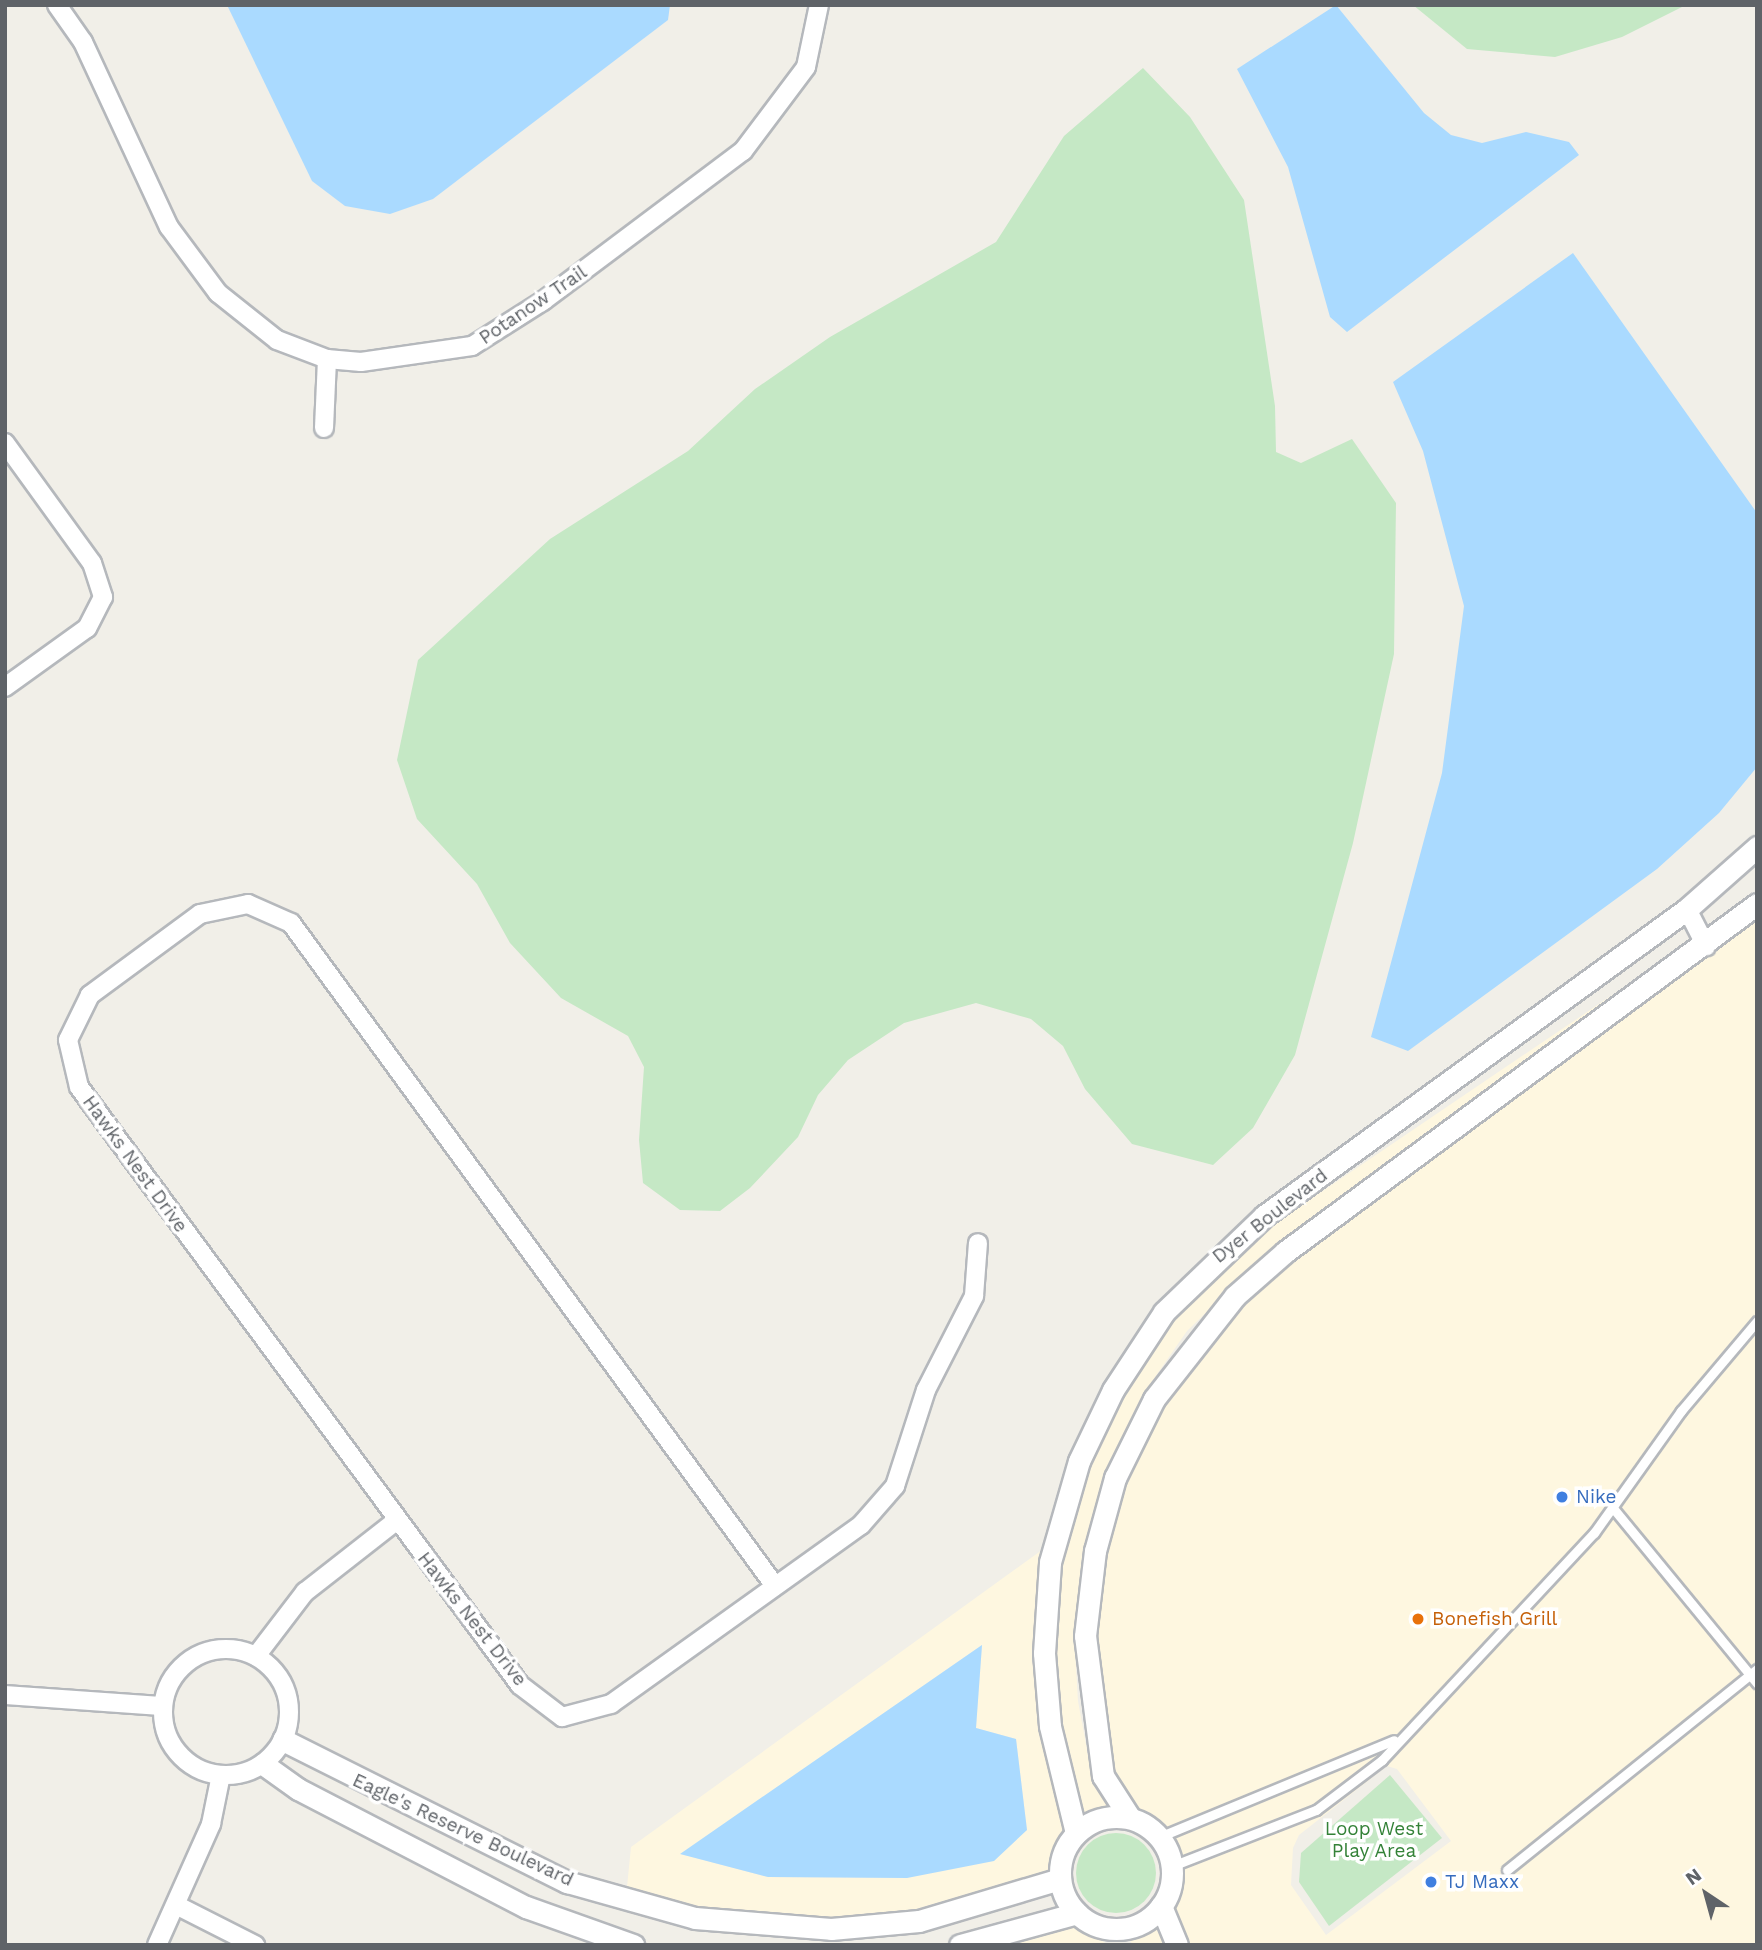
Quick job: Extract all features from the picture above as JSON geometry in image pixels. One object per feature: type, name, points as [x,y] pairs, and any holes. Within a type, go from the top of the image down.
[{"type":"street","name":"Potanow Trail","points":[[57,5],[83,43],[169,227],[218,293],[277,340],[327,359],[361,362],[472,346],[543,302],[743,151],[806,66],[819,5]]},
{"type":"street","points":[[324,429],[327,359]]},
{"type":"street","points":[[5,443],[92,563],[103,597],[87,628],[5,687]]},
{"type":"street","name":"Dyer Boulevard","points":[[1076,1833],[1050,1726],[1044,1653],[1051,1562],[1079,1461],[1112,1390],[1164,1312],[1244,1233],[1687,909],[1757,847]]},
{"type":"street","name":"Hawks Nest Drive","points":[[248,904],[291,923],[775,1586],[611,1704],[562,1717],[520,1685],[396,1521],[79,1087],[68,1040],[90,995],[200,914],[248,904]]},
{"type":"street","name":"Dyer Boulevard","points":[[1130,1818],[1103,1776],[1084,1636],[1095,1551],[1115,1478],[1154,1399],[1196,1339],[1285,1252],[1706,946],[1757,904]]},
{"type":"street","points":[[1687,909],[1706,946]]},
{"type":"street","points":[[775,1586],[861,1525],[895,1486],[926,1390],[974,1296],[978,1243]]},
{"type":"street","points":[[256,1656],[305,1592],[396,1521]]},
{"type":"street","points":[[220,1650],[256,1656],[283,1683],[289,1721],[283,1740],[263,1764],[221,1775],[177,1753],[165,1731],[163,1706],[185,1663],[220,1650]]},
{"type":"street","points":[[5,1695],[163,1706]]},
{"type":"street","name":"Eagle's Reserve Boulevard","points":[[283,1740],[567,1882],[695,1918],[831,1929],[919,1921],[1060,1879]]},
{"type":"street","name":"Eagle's Reserve Boulevard","points":[[263,1764],[298,1788],[526,1907],[633,1945]]},
{"type":"street","points":[[157,1945],[211,1824],[221,1775]]},
{"type":"street","points":[[1161,1906],[1116,1937],[1077,1913],[1060,1879],[1066,1847],[1076,1833],[1092,1822],[1130,1818],[1159,1837],[1172,1866],[1161,1906],[1177,1945]]},
{"type":"street","points":[[176,1905],[255,1945]]},
{"type":"street","points":[[960,1945],[1077,1913]]},
{"type":"lane","points":[[1172,1866],[1316,1810],[1382,1760],[1398,1738],[1614,1508],[1681,1411],[1757,1321]]},
{"type":"lane","points":[[1507,1870],[1755,1676],[1614,1508]]},
{"type":"lane","points":[[1159,1837],[1398,1738]]},
{"type":"shaded area","points":[[1757,920],[1757,1945],[1189,1945],[1174,1910],[1183,1869],[1169,1834],[1134,1807],[1113,1774],[1095,1638],[1105,1555],[1125,1484],[1164,1405],[1243,1304],[1292,1261]],"holes":[[[1387,1766],[1397,1769],[1451,1841],[1326,1935],[1291,1885],[1293,1848],[1299,1835]]]},
{"type":"shaded area","points":[[1692,941],[1278,1243],[1187,1331],[1144,1393],[1105,1472],[1084,1547],[1074,1634],[1078,1701],[1092,1777],[1108,1806],[1082,1814],[1061,1725],[1054,1654],[1061,1565],[1089,1467],[1122,1396],[1173,1320],[1268,1228]]},
{"type":"shaded area","points":[[1042,1550],[1033,1653],[1039,1727],[1064,1830],[1049,1871],[916,1909],[829,1918],[696,1907],[627,1887],[631,1847]],"holes":[[[982,1645],[976,1728],[1016,1739],[1027,1830],[907,1878],[768,1877],[681,1854]]]},
{"type":"shaded area","points":[[1076,1926],[1109,1945],[1010,1945],[1037,1938]]},
{"type":"shaded area","points":[[1158,1926],[1166,1945],[1133,1945],[1129,1939]]},
{"type":"green space","points":[[1413,5],[1686,5],[1622,37],[1555,57],[1467,49]]},
{"type":"green space","points":[[1143,68],[1190,117],[1244,200],[1275,406],[1276,452],[1301,463],[1352,439],[1396,503],[1394,654],[1353,843],[1295,1055],[1253,1128],[1213,1165],[1132,1144],[1085,1089],[1063,1046],[1031,1019],[976,1003],[904,1023],[848,1060],[818,1095],[798,1137],[750,1188],[720,1211],[680,1210],[643,1183],[639,1140],[644,1067],[628,1036],[561,998],[510,943],[477,884],[417,819],[397,760],[418,660],[550,539],[688,451],[755,389],[830,337],[996,242],[1064,136]]},
{"type":"green space","name":"Loop West Play Area","points":[[1390,1775],[1442,1838],[1329,1926],[1299,1882],[1301,1853]]},
{"type":"green space","points":[[1116,1833],[1131,1836],[1144,1845],[1153,1858],[1156,1873],[1153,1888],[1144,1901],[1131,1910],[1116,1913],[1101,1910],[1088,1901],[1079,1888],[1076,1873],[1079,1858],[1088,1845],[1101,1836]]},
{"type":"water","points":[[227,5],[670,5],[668,20],[433,199],[390,214],[345,206],[312,181]]},
{"type":"water","points":[[1336,5],[1424,113],[1451,135],[1482,143],[1526,132],[1569,142],[1579,155],[1347,332],[1330,317],[1288,167],[1237,69]]},
{"type":"water","points":[[1573,253],[1757,513],[1757,767],[1719,813],[1657,869],[1408,1051],[1371,1037],[1442,773],[1464,606],[1423,451],[1393,382]]},
{"type":"water","points":[[982,1645],[976,1728],[1016,1739],[1027,1830],[994,1861],[907,1878],[768,1877],[680,1854]]},
{"type":"place","name":"Nike","points":[[1562,1497]]},
{"type":"place","name":"Bonefish Grill","points":[[1418,1619]]},
{"type":"place","name":"TJ Maxx","points":[[1431,1882]]}]
